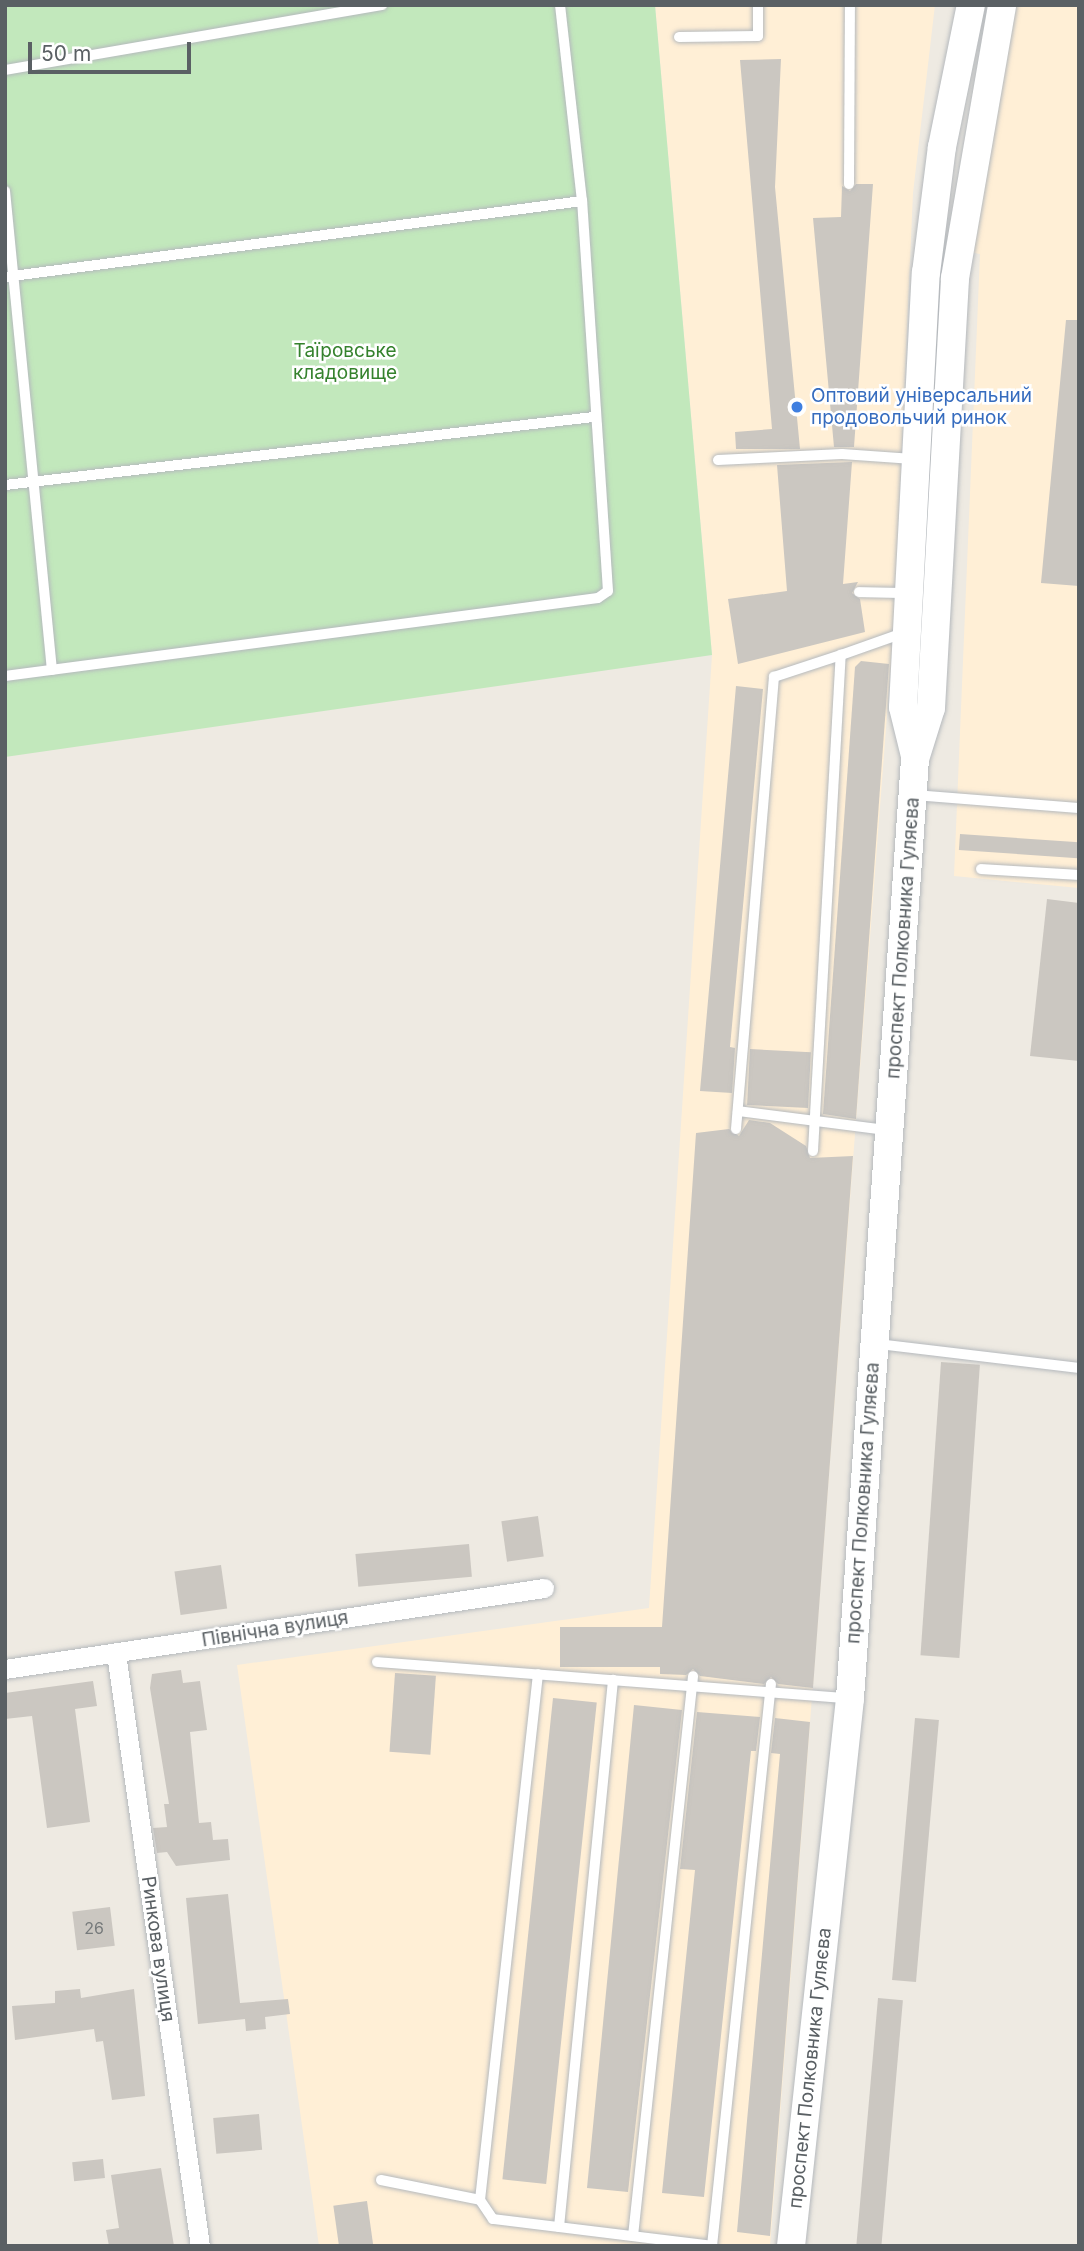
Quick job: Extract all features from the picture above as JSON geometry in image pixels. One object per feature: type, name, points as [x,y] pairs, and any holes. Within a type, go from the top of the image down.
[{"type":"main road","name":"проспект Полковника Гуляєва","points":[[915,759],[903,707],[915,459],[940,159],[971,5]]},
{"type":"main road","name":"проспект Полковника Гуляєва","points":[[790,2246],[850,1698],[915,759],[931,708],[955,278],[1002,5]]},
{"type":"street","name":"Північна вулиця","points":[[5,1669],[544,1588]]},
{"type":"street","name":"Ринкова вулиця","points":[[116,1653],[200,2246]]},
{"type":"lane","points":[[5,70],[382,5]]},
{"type":"lane","points":[[5,676],[598,598],[611,580],[594,417],[582,201],[559,5]]},
{"type":"lane","points":[[679,37],[758,36],[758,5]]},
{"type":"lane","points":[[849,184],[850,5]]},
{"type":"lane","points":[[5,191],[11,277],[35,481],[52,670]]},
{"type":"lane","points":[[11,277],[582,201]]},
{"type":"lane","points":[[5,485],[594,417]]},
{"type":"lane","points":[[718,460],[842,450],[915,459]]},
{"type":"lane","points":[[859,592],[908,593]]},
{"type":"lane","points":[[736,1129],[774,677],[906,632]]},
{"type":"lane","points":[[813,1151],[841,655]]},
{"type":"lane","points":[[913,795],[1079,807]]},
{"type":"lane","points":[[981,869],[1079,875]]},
{"type":"lane","points":[[738,1111],[889,1130]]},
{"type":"lane","points":[[874,1343],[1079,1368]]},
{"type":"lane","points":[[377,1662],[612,1680],[692,1681],[850,1698]]},
{"type":"lane","points":[[538,1674],[480,2200],[493,2219],[712,2246],[771,1688]]},
{"type":"lane","points":[[559,2227],[612,1680]]},
{"type":"lane","points":[[633,2236],[692,1681]]},
{"type":"lane","points":[[381,2180],[480,2200]]},
{"type":"shaded area","points":[[655,5],[935,5],[913,193],[894,624],[770,2246],[319,2246],[237,1665],[649,1608],[712,655]]},
{"type":"shaded area","points":[[1011,5],[1079,5],[1079,888],[954,876],[980,254],[968,252]]},
{"type":"green space","name":"Таїровське кладовище","points":[[5,5],[655,5],[712,655],[5,757]]},
{"type":"building","points":[[781,59],[775,187],[800,449],[736,449],[735,432],[772,429],[740,60]]},
{"type":"building","points":[[856,184],[873,184],[854,447],[834,447],[813,218],[841,217],[842,186],[850,191]]},
{"type":"building","points":[[1066,320],[1079,320],[1079,586],[1041,583]]},
{"type":"building","points":[[852,462],[843,584],[858,582],[852,593],[860,599],[865,632],[738,664],[728,599],[787,591],[777,465]]},
{"type":"building","points":[[861,661],[889,664],[856,1119],[823,1114],[855,667]]},
{"type":"building","points":[[736,686],[763,689],[730,1047],[735,1048],[732,1093],[700,1091]]},
{"type":"building","points":[[960,834],[1079,842],[1078,858],[959,850]]},
{"type":"building","points":[[1047,899],[1079,903],[1079,1061],[1030,1056]]},
{"type":"building","points":[[750,1049],[811,1052],[808,1108],[747,1105]]},
{"type":"building","points":[[749,1120],[770,1123],[806,1146],[810,1158],[853,1156],[813,1688],[778,1684],[771,1677],[764,1684],[700,1676],[693,1669],[686,1675],[660,1674],[660,1667],[560,1667],[560,1627],[662,1627],[696,1133],[729,1129],[739,1136]]},
{"type":"building","points":[[941,1362],[980,1365],[959,1658],[920,1655]]},
{"type":"building","points":[[538,1516],[544,1557],[507,1562],[501,1521]]},
{"type":"building","points":[[469,1544],[472,1577],[358,1587],[355,1554]]},
{"type":"building","points":[[221,1565],[227,1609],[181,1615],[174,1572]]},
{"type":"building","points":[[181,1670],[183,1683],[200,1681],[207,1730],[190,1732],[199,1823],[211,1822],[213,1840],[228,1839],[230,1860],[176,1866],[167,1852],[157,1853],[153,1828],[167,1827],[164,1804],[169,1804],[150,1688],[152,1674]]},
{"type":"building","points":[[395,1673],[436,1676],[430,1755],[389,1752]]},
{"type":"building","points":[[93,1681],[97,1706],[75,1709],[90,1822],[47,1828],[32,1716],[5,1719],[5,1693]]},
{"type":"building","points":[[553,1698],[597,1703],[546,2184],[502,2179]]},
{"type":"building","points":[[634,1705],[682,1710],[628,2192],[587,2188]]},
{"type":"building","points":[[697,1712],[760,1717],[756,1751],[751,1751],[704,2197],[662,2193],[695,1870],[680,1869]]},
{"type":"building","points":[[775,1718],[810,1722],[770,2236],[737,2232],[780,1754],[771,1753]]},
{"type":"building","points":[[915,1718],[939,1720],[916,1982],[892,1980]]},
{"type":"building","points":[[228,1894],[240,2003],[288,1999],[290,2014],[265,2017],[266,2029],[246,2031],[245,2019],[198,2024],[186,1898]]},
{"type":"building","points":[[110,1907],[115,1946],[77,1950],[72,1912]]},
{"type":"building","points":[[80,1989],[81,1998],[134,1989],[145,2096],[112,2100],[103,2041],[96,2042],[94,2029],[15,2040],[12,2006],[55,2003],[55,1991]]},
{"type":"building","points":[[878,1998],[903,2000],[881,2246],[856,2246]]},
{"type":"building","points":[[259,2114],[262,2150],[216,2154],[213,2118]]},
{"type":"building","points":[[103,2159],[105,2178],[74,2181],[72,2162]]},
{"type":"building","points":[[161,2168],[174,2246],[109,2246],[106,2230],[119,2228],[111,2175]]},
{"type":"building","points":[[367,2201],[373,2246],[339,2246],[333,2206]]},
{"type":"place","name":"Оптовий універсальний продовольчий ринок","points":[[797,407]]}]
